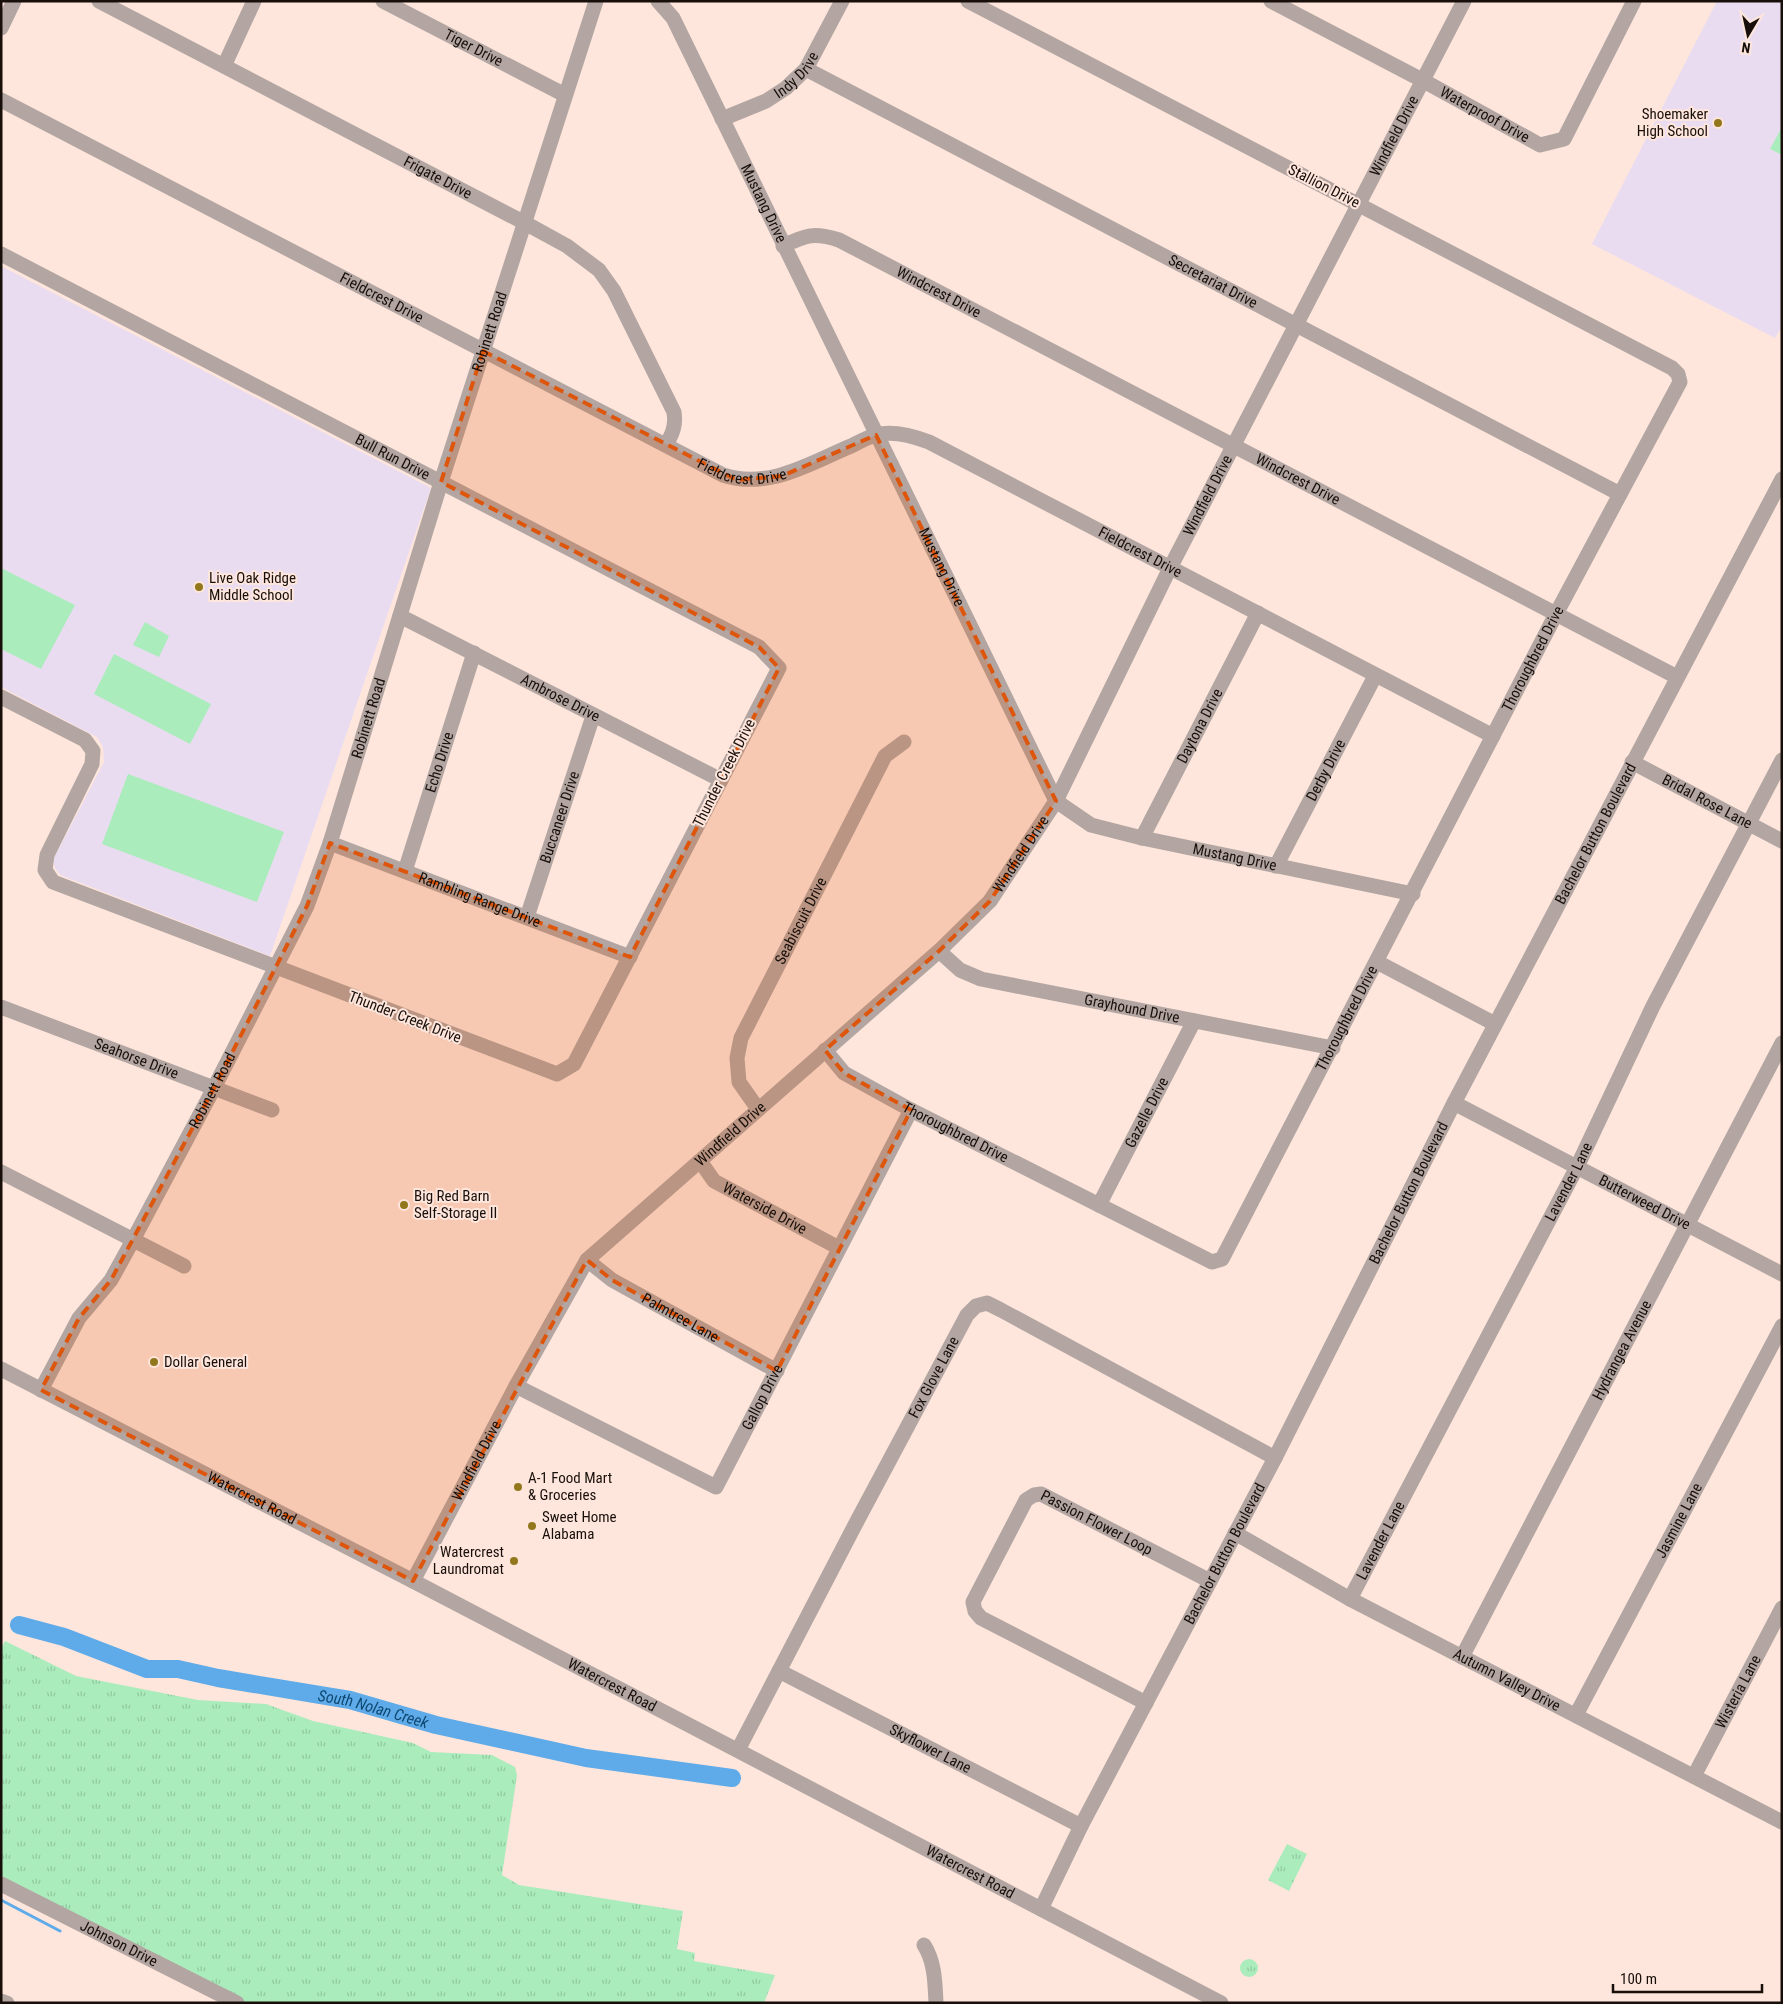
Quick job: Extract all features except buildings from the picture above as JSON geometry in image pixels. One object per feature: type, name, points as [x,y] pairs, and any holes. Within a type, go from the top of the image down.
[{"type":"street","points":[[1,28],[14,1]]},
{"type":"street","name":"Frigate Drive","points":[[99,1],[525,223],[583,256],[599,270],[614,291],[674,412],[674,432],[666,446]]},
{"type":"street","points":[[224,66],[254,1]]},
{"type":"street","name":"Tiger Drive","points":[[382,1],[565,95]]},
{"type":"street","name":"Robinett Road","points":[[41,1390],[79,1318],[110,1280],[133,1240],[214,1088],[307,906],[330,843],[482,350],[596,1]]},
{"type":"street","name":"Mustang Drive","points":[[658,1],[673,18],[1056,801],[1091,826],[1413,894]]},
{"type":"street","name":"Indy Drive","points":[[722,118],[766,101],[786,88],[806,69],[842,1]]},
{"type":"street","name":"Stallion Drive","points":[[968,1],[1663,363],[1678,374]]},
{"type":"street","name":"Waterproof Drive","points":[[1271,1],[1540,144],[1564,139],[1634,1]]},
{"type":"street","name":"Windfield Drive","points":[[413,1581],[516,1386],[587,1260],[939,951],[990,901],[1056,801],[1232,446],[1464,1]]},
{"type":"street","name":"Secretariat Drive","points":[[806,69],[1620,494]]},
{"type":"street","name":"Fieldcrest Drive","points":[[1,100],[723,475],[737,480],[752,481],[782,476],[876,434],[912,436],[929,442],[1493,736]]},
{"type":"street","name":"Windcrest Drive","points":[[783,246],[806,236],[825,236],[839,240],[1677,676]]},
{"type":"street","name":"Bull Run Drive","points":[[1,254],[759,647],[779,668]]},
{"type":"street","name":"Thoroughbred Drive","points":[[825,1050],[844,1073],[911,1110],[1212,1262],[1222,1259],[1413,894],[1556,614],[1680,382],[1678,374]]},
{"type":"street","name":"Bachelor Button Boulevard","points":[[1041,1909],[1081,1826],[1275,1458],[1454,1103],[1782,479]]},
{"type":"street","name":"Daytona Drive","points":[[1142,838],[1258,613]]},
{"type":"street","name":"Ambrose Drive","points":[[400,616],[721,780]]},
{"type":"street","name":"Echo Drive","points":[[405,871],[474,653]]},
{"type":"street","name":"Thunder Creek Drive","points":[[1,697],[85,740],[93,751],[92,764],[47,855],[46,870],[53,882],[557,1074],[574,1064],[779,668]]},
{"type":"street","name":"Derby Drive","points":[[1276,866],[1375,676]]},
{"type":"street","name":"Buccaneer Drive","points":[[527,918],[593,716]]},
{"type":"street","name":"Seabiscuit Drive","points":[[758,1109],[740,1082],[737,1058],[740,1038],[885,756],[904,742]]},
{"type":"street","name":"Lavender Lane","points":[[1350,1599],[1577,1168],[1653,1006],[1782,760]]},
{"type":"street","name":"Bridal Rose Lane","points":[[1632,762],[1782,841]]},
{"type":"street","name":"Rambling Range Drive","points":[[330,843],[630,957]]},
{"type":"street","name":"Grayhound Drive","points":[[939,951],[960,970],[981,979],[1333,1048]]},
{"type":"street","points":[[1377,962],[1495,1024]]},
{"type":"street","name":"Seahorse Drive","points":[[1,1007],[272,1110]]},
{"type":"street","name":"Gazelle Drive","points":[[1099,1205],[1194,1021]]},
{"type":"street","name":"Hydrangea Avenue","points":[[1462,1657],[1782,1043]]},
{"type":"street","name":"Butterweed Drive","points":[[1454,1103],[1782,1274]]},
{"type":"street","name":"Gallop Drive","points":[[516,1386],[716,1487],[911,1110]]},
{"type":"street","name":"Waterside Drive","points":[[700,1161],[714,1180],[839,1248]]},
{"type":"street","points":[[1,1172],[184,1266]]},
{"type":"street","name":"Palmtree Lane","points":[[587,1260],[612,1280],[777,1370]]},
{"type":"street","name":"Fox Glove Lane","points":[[738,1750],[966,1315],[976,1306],[987,1303],[1001,1310],[1275,1458]]},
{"type":"street","name":"Jasmine Lane","points":[[1576,1715],[1782,1326]]},
{"type":"street","name":"Watercrest Road","points":[[1,1369],[413,1581],[1221,2003]]},
{"type":"street","name":"Passion Flower Loop","points":[[1146,1703],[981,1618],[975,1610],[973,1602],[1026,1500],[1034,1495],[1042,1494],[1210,1581]]},
{"type":"street","name":"Autumn Valley Drive","points":[[1235,1533],[1350,1599],[1782,1822]]},
{"type":"street","name":"Wisteria Lane","points":[[1694,1776],[1782,1608]]},
{"type":"street","name":"Skyflower Lane","points":[[779,1671],[1081,1826]]},
{"type":"street","name":"Johnson Drive","points":[[1,1884],[237,2003]]},
{"type":"street","points":[[924,1945],[930,1955],[935,1981],[936,2003]]},
{"type":"street","points":[[1,2001],[6,2003]]},
{"type":"highlighted area","points":[[483,351],[737,480],[782,476],[876,435],[1056,801],[990,901],[939,951],[825,1050],[844,1073],[911,1110],[777,1371],[612,1280],[587,1260],[413,1581],[41,1390],[79,1318],[111,1280],[214,1088],[307,906],[330,843],[630,957],[779,668],[759,647],[441,482]]},
{"type":"shaded area","name":"Shoemaker High School","points":[[1717,1],[1782,1],[1782,327],[1775,338],[1592,244]]},
{"type":"shaded area","name":"Live Oak Ridge Middle School","points":[[1,266],[431,488],[270,956],[60,875],[55,868],[53,860],[104,762],[103,747],[97,737],[1,687]]},
{"type":"green space","points":[[1782,127],[1782,155],[1770,149]]},
{"type":"green space","points":[[1,568],[75,605],[41,669],[1,649]]},
{"type":"green space","points":[[145,622],[169,636],[159,657],[133,645]]},
{"type":"green space","points":[[114,654],[211,704],[190,744],[94,694]]},
{"type":"green space","points":[[128,774],[284,832],[257,902],[102,844]]},
{"type":"green space","points":[[5,1641],[76,1676],[198,1700],[266,1704],[313,1721],[413,1743],[431,1752],[492,1755],[515,1767],[517,1775],[502,1875],[519,1885],[683,1911],[677,1949],[695,1953],[694,1961],[775,1975],[764,2003],[245,2003],[1,1876],[1,1649]]},
{"type":"green space","points":[[1287,1844],[1307,1854],[1289,1891],[1268,1880]]},
{"type":"green space","points":[[1249,1959],[1255,1962],[1258,1968],[1255,1974],[1249,1977],[1243,1974],[1240,1968],[1243,1962]]},
{"type":"waterway","name":"South Nolan Creek","points":[[19,1625],[64,1637],[147,1669],[178,1669],[218,1678],[350,1700],[436,1725],[586,1758],[732,1778]]},
{"type":"waterway","points":[[1,1900],[60,1931]]},
{"type":"place","name":"Shoemaker High School","points":[[1718,123]]},
{"type":"place","name":"Live Oak Ridge Middle School","points":[[199,587]]},
{"type":"place","name":"Big Red Barn Self-Storage II","points":[[404,1205]]},
{"type":"place","name":"Dollar General","points":[[154,1362]]},
{"type":"place","name":"A-1 Food Mart & Groceries","points":[[518,1487]]},
{"type":"place","name":"Sweet Home Alabama","points":[[532,1526]]},
{"type":"place","name":"Watercrest Laundromat","points":[[514,1561]]}]
